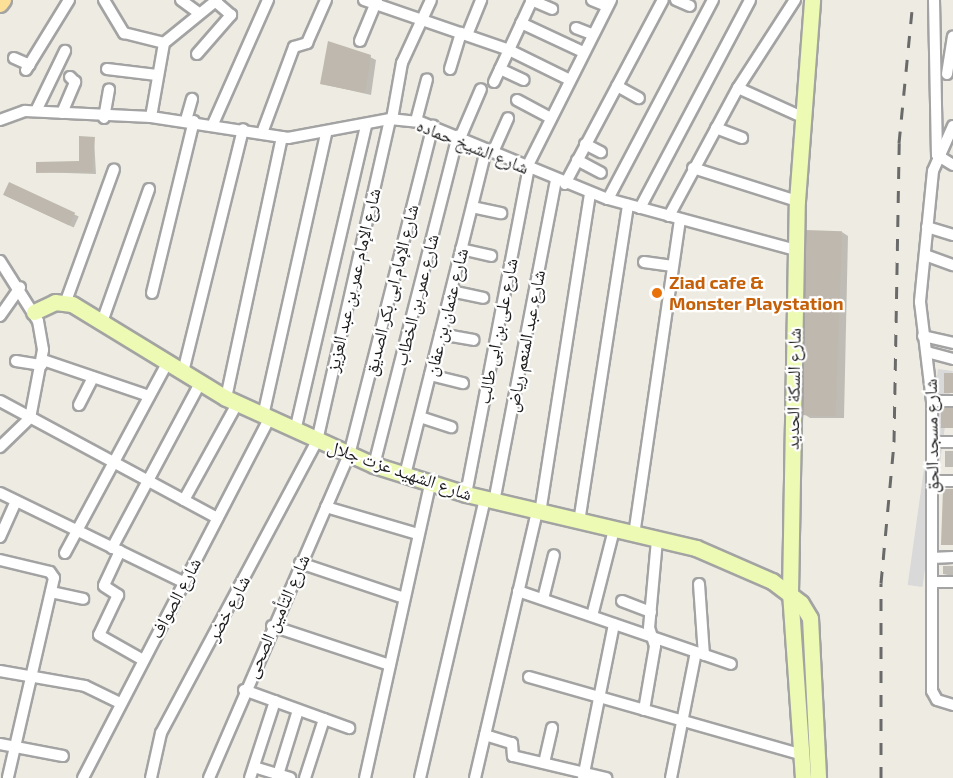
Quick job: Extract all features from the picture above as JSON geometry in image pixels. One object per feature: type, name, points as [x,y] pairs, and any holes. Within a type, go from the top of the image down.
[{"type":"main road","points":[[0,4],[3,0]]},
{"type":"street","points":[[14,58],[28,68],[69,0]]},
{"type":"street","points":[[104,0],[124,33],[164,43]]},
{"type":"street","points":[[181,0],[199,13]]},
{"type":"street","points":[[213,124],[268,0]]},
{"type":"street","points":[[262,133],[294,47],[307,43],[326,0]]},
{"type":"street","points":[[364,0],[376,2],[509,50],[570,80]]},
{"type":"street","name":"شارع الإمام عمر بن عبد العزيز","points":[[317,441],[402,63],[431,0]]},
{"type":"street","points":[[450,69],[481,0]]},
{"type":"street","points":[[494,82],[532,0],[552,9]]},
{"type":"street","points":[[592,0],[609,3]]},
{"type":"street","points":[[676,0],[690,6]]},
{"type":"street","points":[[608,199],[713,0]]},
{"type":"street","points":[[579,522],[634,206],[750,0]]},
{"type":"street","points":[[634,535],[673,266],[674,217],[693,168],[738,88],[795,0]]},
{"type":"street","name":"شارع السكة الحديد","points":[[803,778],[790,593],[800,116],[812,0]]},
{"type":"street","points":[[934,0],[932,67],[937,155]]},
{"type":"street","points":[[151,117],[156,75],[164,43],[216,1],[231,15],[197,54]]},
{"type":"street","name":"شارع عبد المنعم رياض","points":[[420,778],[489,501],[561,182],[578,160],[660,1]]},
{"type":"street","points":[[360,41],[376,2]]},
{"type":"street","name":"شارع على بن ابى طالب","points":[[465,494],[528,168],[551,117],[609,3]]},
{"type":"street","points":[[521,23],[583,52]]},
{"type":"street","points":[[576,28],[592,34]]},
{"type":"street","points":[[932,67],[950,75],[953,36]]},
{"type":"street","points":[[36,111],[65,51]]},
{"type":"street","points":[[108,69],[156,75]]},
{"type":"street","points":[[500,69],[524,80]]},
{"type":"street","points":[[62,113],[75,82],[70,77]]},
{"type":"street","points":[[416,121],[427,79]]},
{"type":"street","points":[[617,86],[639,98]]},
{"type":"street","points":[[738,88],[800,116]]},
{"type":"street","points":[[104,118],[109,89]]},
{"type":"street","name":"شارع عمر بن الخطاب","points":[[374,465],[459,137],[481,89]]},
{"type":"street","points":[[152,293],[190,120],[192,99]]},
{"type":"street","points":[[517,100],[551,117]]},
{"type":"street","name":"شارع الشيخ حماده","points":[[0,120],[36,111],[104,118],[151,117],[190,120],[282,137],[326,134],[391,119],[416,121],[433,126],[590,193],[796,250]]},
{"type":"street","name":"شارع عثمان بن عفان","points":[[405,475],[472,207],[489,151],[508,118]]},
{"type":"street","points":[[295,431],[366,125]]},
{"type":"street","name":"شارع الإمام ابى بكر الصديق","points":[[349,455],[433,126]]},
{"type":"street","points":[[937,155],[953,126]]},
{"type":"street","points":[[716,128],[742,138]]},
{"type":"street","points":[[183,372],[243,129]]},
{"type":"street","name":"شارع الصواف","points":[[83,778],[218,518],[266,417],[326,134]]},
{"type":"street","points":[[184,500],[231,401],[282,137]]},
{"type":"street","points":[[585,144],[601,152]]},
{"type":"street","points":[[937,155],[953,165]]},
{"type":"street","name":"شارع مسجد الحق","points":[[937,155],[927,226],[923,336],[932,400],[933,694],[953,705]]},
{"type":"street","points":[[578,160],[601,173]]},
{"type":"street","points":[[34,312],[66,301],[114,168]]},
{"type":"street","points":[[693,168],[797,201]]},
{"type":"street","points":[[102,322],[149,189]]},
{"type":"street","points":[[475,778],[538,512],[590,193]]},
{"type":"street","points":[[472,207],[501,213]]},
{"type":"street","points":[[927,226],[953,235]]},
{"type":"street","points":[[461,249],[491,256]]},
{"type":"street","points":[[925,255],[953,265]]},
{"type":"street","points":[[0,261],[20,287],[34,312],[42,362],[30,418],[0,447]]},
{"type":"street","points":[[644,262],[673,266]]},
{"type":"street","points":[[0,282],[8,271]]},
{"type":"street","points":[[0,316],[20,287]]},
{"type":"street","points":[[452,291],[483,298]]},
{"type":"street","name":"شارع الشهيد عزت جلال","points":[[66,301],[231,401],[349,455],[429,484],[489,501],[657,540],[735,562],[790,593]]},
{"type":"street","points":[[923,336],[951,342],[953,330]]},
{"type":"street","points":[[440,334],[473,340]]},
{"type":"street","points":[[927,352],[953,359]]},
{"type":"street","points":[[16,361],[42,362],[149,396]]},
{"type":"street","points":[[65,553],[168,362]]},
{"type":"street","points":[[430,375],[463,383]]},
{"type":"street","points":[[79,405],[93,377]]},
{"type":"street","points":[[143,660],[99,635],[118,594],[104,586],[116,550],[148,481],[200,383]]},
{"type":"street","points":[[932,400],[953,401]]},
{"type":"street","points":[[0,401],[218,518]]},
{"type":"street","points":[[420,417],[451,427]]},
{"type":"street","name":"شارع خضر","points":[[151,778],[161,733],[317,441]]},
{"type":"street","points":[[932,442],[953,442]]},
{"type":"street","name":"شارع التأمين الصحى","points":[[209,778],[244,690],[349,455]]},
{"type":"street","points":[[932,481],[953,481]]},
{"type":"street","points":[[365,778],[429,484]]},
{"type":"street","points":[[0,494],[183,582]]},
{"type":"street","points":[[0,537],[16,501]]},
{"type":"street","points":[[326,507],[418,534]]},
{"type":"street","points":[[592,616],[614,530]]},
{"type":"street","points":[[644,710],[655,646],[652,637],[651,612],[657,540]]},
{"type":"street","points":[[543,599],[554,555]]},
{"type":"street","points":[[932,558],[953,557]]},
{"type":"street","points":[[300,563],[404,598]]},
{"type":"street","points":[[1,564],[53,574],[51,592],[8,778]]},
{"type":"street","points":[[932,582],[953,582]]},
{"type":"street","points":[[670,778],[700,654],[699,584]]},
{"type":"street","points":[[518,591],[731,664]]},
{"type":"street","points":[[51,592],[83,599]]},
{"type":"street","points":[[790,593],[806,609],[812,630],[818,778]]},
{"type":"street","points":[[622,601],[651,612]]},
{"type":"street","points":[[584,775],[614,624]]},
{"type":"street","points":[[272,626],[390,664]]},
{"type":"street","points":[[0,671],[85,686],[120,703]]},
{"type":"street","points":[[530,677],[802,755]]},
{"type":"street","points":[[244,690],[349,728]]},
{"type":"street","points":[[274,701],[252,772],[291,778]]},
{"type":"street","points":[[277,776],[298,710]]},
{"type":"street","points":[[305,778],[324,719]]},
{"type":"street","points":[[544,763],[552,728]]},
{"type":"street","points":[[485,735],[512,743],[512,756],[584,775],[606,778]]},
{"type":"street","points":[[0,744],[63,756]]},
{"type":"shaded area","points":[[938,369],[953,371],[923,587],[908,585]]},
{"type":"building","points":[[328,41],[371,55],[365,93],[320,84]]},
{"type":"building","points":[[79,136],[95,137],[92,172],[36,173],[36,162],[79,161]]},
{"type":"building","points":[[9,182],[75,213],[69,226],[3,195]]},
{"type":"building","points":[[806,230],[842,231],[836,416],[800,415]]},
{"type":"building","points":[[944,373],[953,373],[953,393],[944,393]]},
{"type":"building","points":[[941,408],[953,408],[953,428],[941,428]]},
{"type":"building","points":[[943,489],[953,489],[953,545],[941,545]]},
{"type":"railway","points":[[881,778],[881,583],[894,442],[899,143],[913,0]]},
{"type":"place","name":"Ziad cafe & Monster Playstation","points":[[657,293]]}]
